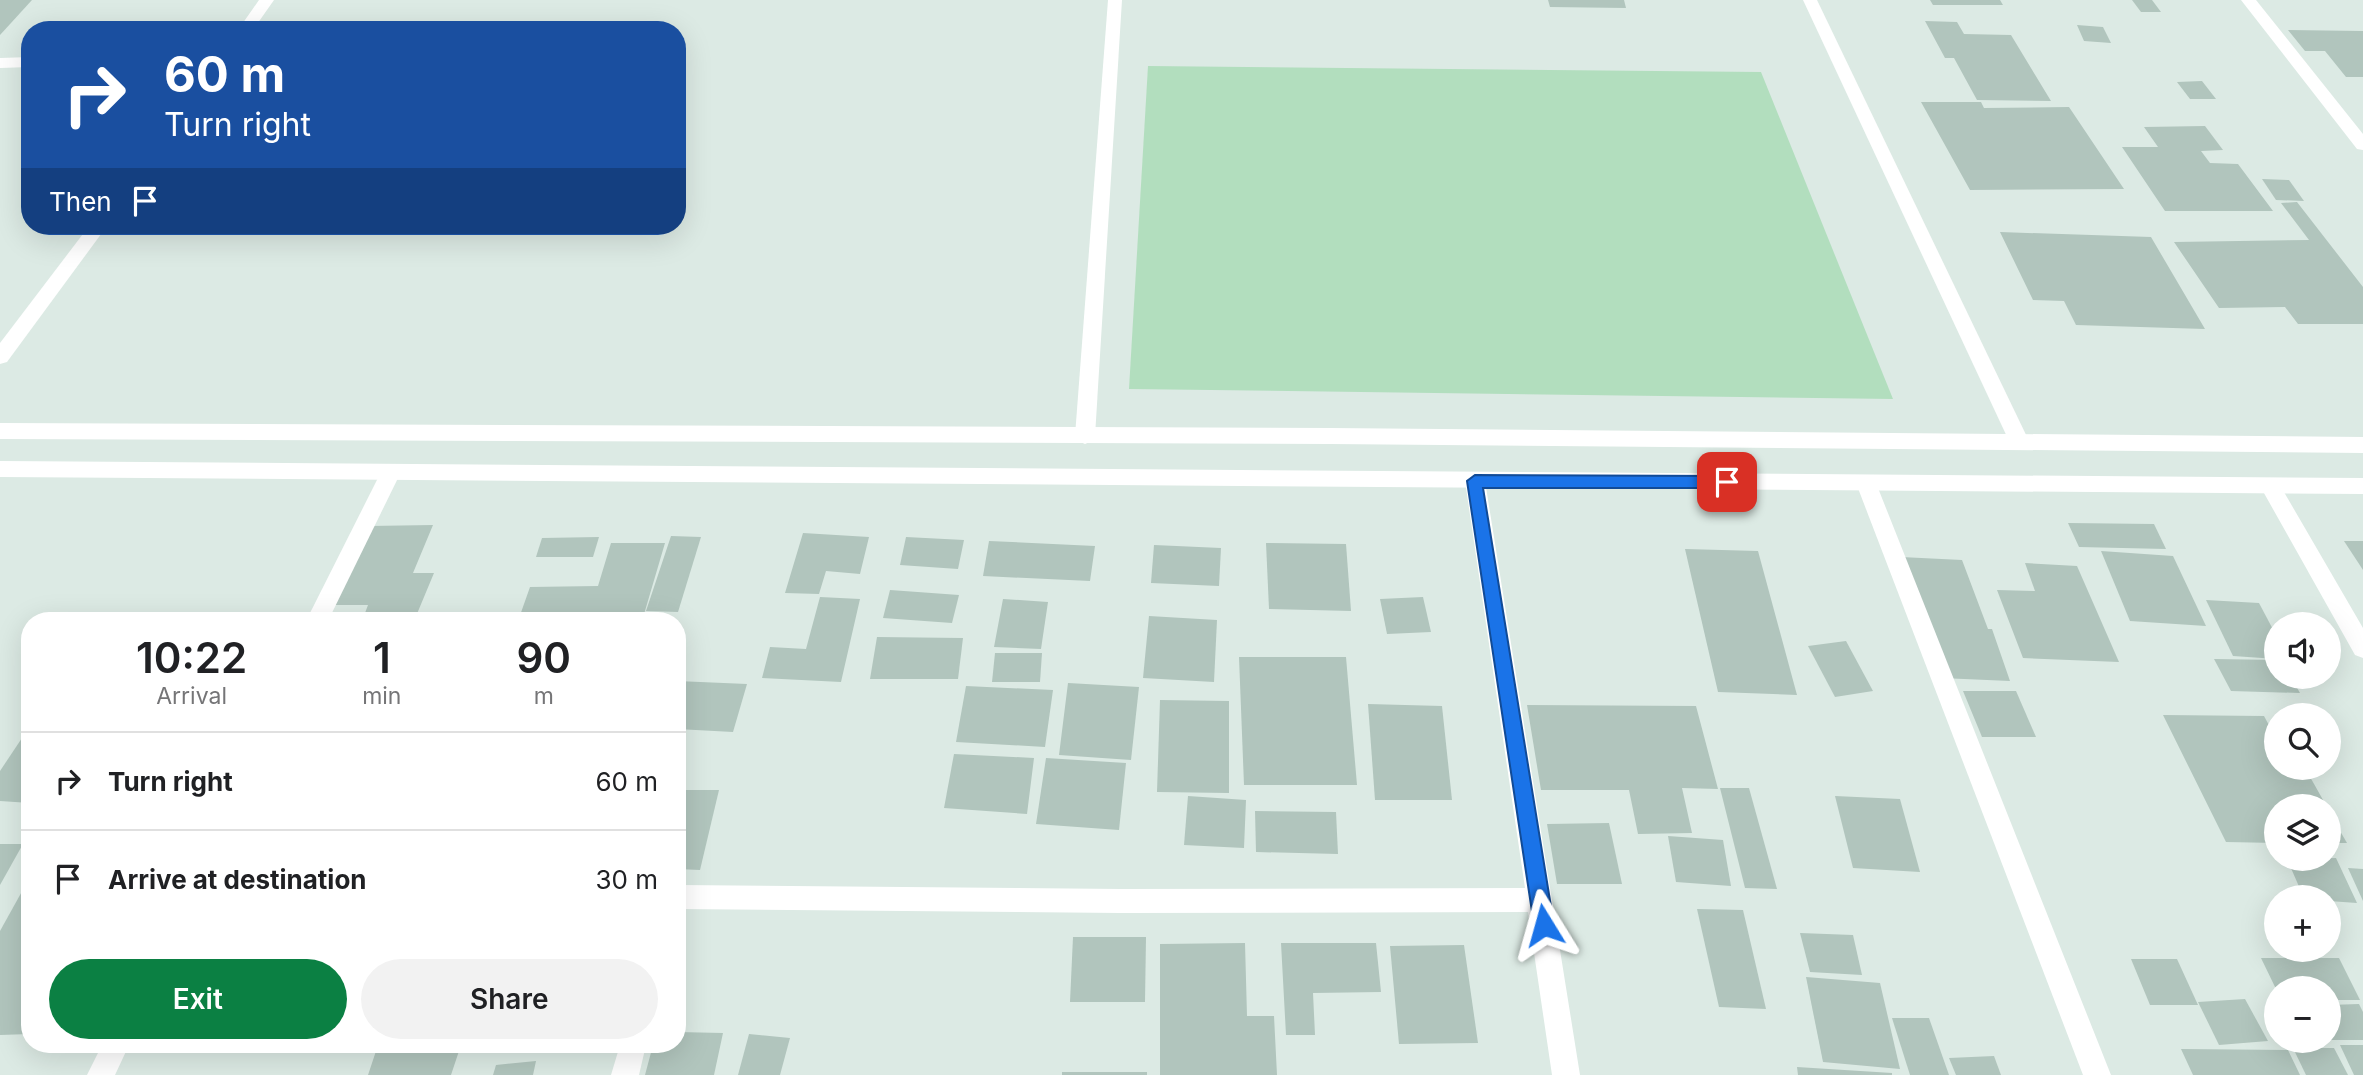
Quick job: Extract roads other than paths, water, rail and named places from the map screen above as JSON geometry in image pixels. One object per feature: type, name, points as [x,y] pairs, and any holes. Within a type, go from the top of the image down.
[{"type":"street","points":[[252,21],[267,0]]},
{"type":"street","points":[[1085,436],[1115,0]]},
{"type":"street","points":[[1810,0],[2019,441]]},
{"type":"street","points":[[2248,0],[2363,145]]},
{"type":"street","points":[[0,63],[21,62]]},
{"type":"street","points":[[0,357],[91,235]]},
{"type":"street","points":[[0,431],[2363,445]]},
{"type":"street","points":[[0,469],[2363,486]]},
{"type":"street","points":[[321,612],[391,472]]},
{"type":"street","points":[[1475,481],[1566,1075]]},
{"type":"street","points":[[1867,483],[2097,1075]]},
{"type":"street","points":[[2270,486],[2363,648]]},
{"type":"street","points":[[686,897],[1108,901],[1540,900]]},
{"type":"street","points":[[101,1075],[112,1053]]},
{"type":"street","points":[[625,1075],[631,1053]]}]
